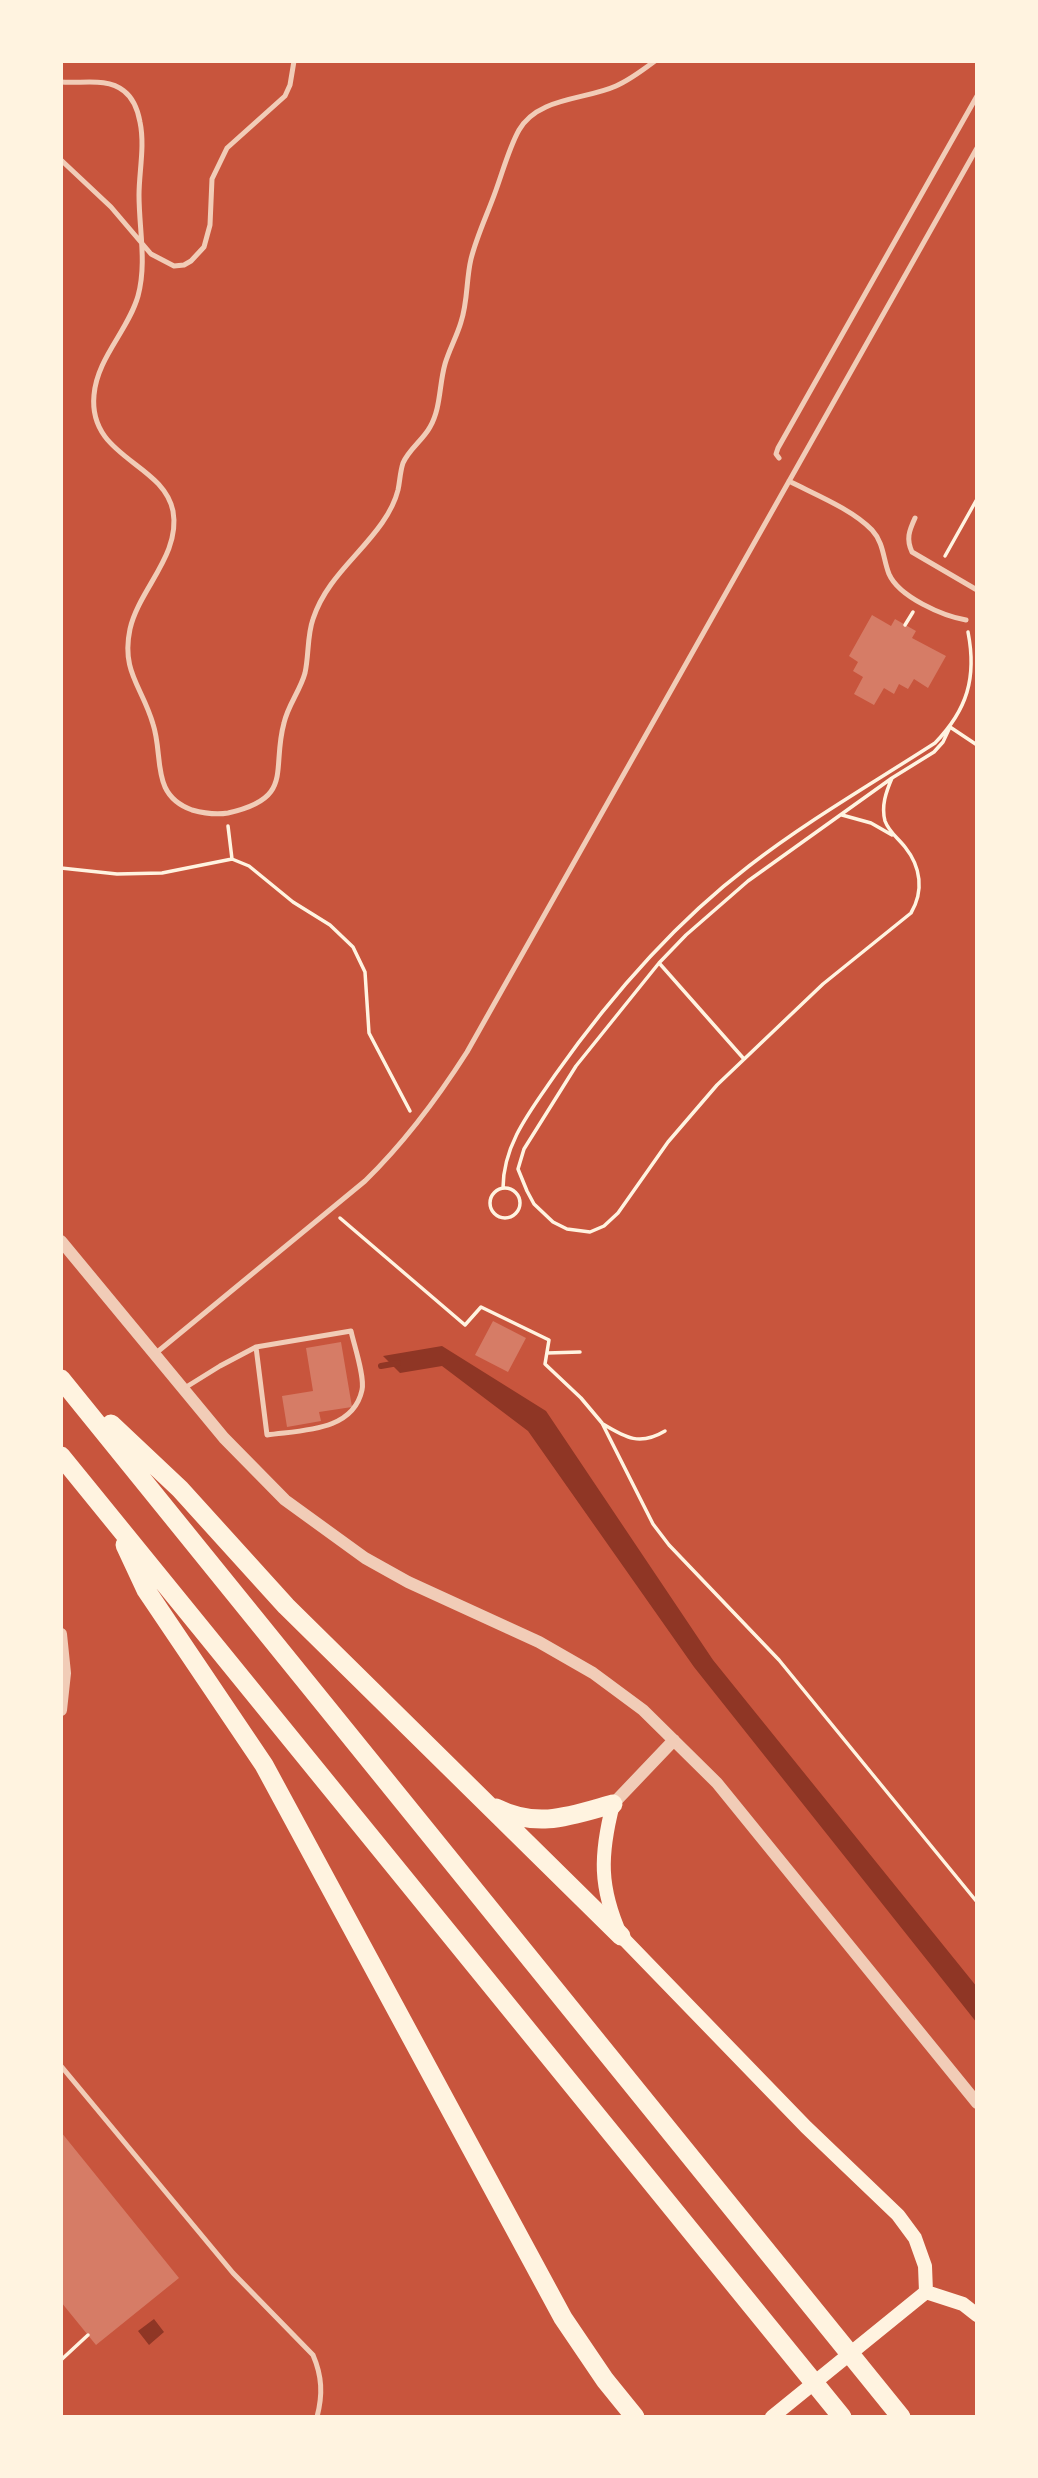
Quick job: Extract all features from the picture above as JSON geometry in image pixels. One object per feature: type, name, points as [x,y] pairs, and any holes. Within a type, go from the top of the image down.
[{"type":"highway","points":[[61,1378],[180,1489],[286,1606],[621,1936]]},
{"type":"highway","points":[[61,1378],[901,2417]]},
{"type":"highway","points":[[61,1456],[842,2417]]},
{"type":"highway","points":[[114,1522],[146,1590],[264,1765],[563,2318],[605,2380],[635,2417]]},
{"type":"highway","points":[[487,1804],[514,1817],[538,1821],[613,1804]]},
{"type":"main road","points":[[613,1804],[604,1839],[604,1889],[621,1936],[806,2127],[898,2215],[915,2238],[925,2266],[926,2292]]},
{"type":"main road","points":[[926,2292],[962,2304],[977,2315]]},
{"type":"main road","points":[[772,2417],[926,2292]]},
{"type":"street","points":[[61,1241],[224,1438],[285,1500],[365,1558],[408,1582],[539,1642],[593,1673],[643,1710],[717,1783],[977,2103]]},
{"type":"street","points":[[61,1634],[65,1673],[61,1710]]},
{"type":"street","points":[[613,1804],[674,1741]]},
{"type":"lane","points":[[61,160],[111,207],[151,254],[174,267],[184,265],[198,255],[207,237],[212,179],[216,167],[227,148],[285,96],[290,85],[294,61]]},
{"type":"lane","points":[[61,82],[105,83],[116,86],[134,103],[140,120],[142,275],[131,315],[100,371],[93,399],[94,414],[108,442],[158,483],[168,496],[173,510],[172,540],[133,618],[127,650],[128,663],[157,737],[161,782],[168,793],[186,808],[213,814],[227,813],[249,805],[272,791],[280,771],[284,720],[303,680],[310,628],[317,609],[331,583],[386,518],[398,489],[404,461],[430,428],[438,404],[446,360],[461,322],[473,252],[519,130],[536,111],[619,85],[655,61]]},
{"type":"lane","points":[[779,458],[776,454],[778,447],[977,96]]},
{"type":"lane","points":[[153,1355],[381,1165],[416,1126],[474,1040],[977,148]]},
{"type":"lane","points":[[789,481],[860,519],[872,530],[881,542],[890,575],[904,591],[950,617],[965,620]]},
{"type":"lane","points":[[915,519],[909,532],[908,544],[912,552],[977,590]]},
{"type":"lane","points":[[183,1389],[256,1347],[351,1332],[363,1388],[355,1407],[346,1418],[325,1426],[267,1435],[256,1347]]},
{"type":"lane","points":[[61,2066],[233,2273],[313,2355],[320,2371],[321,2389],[317,2417]]},
{"type":"path","points":[[842,815],[871,823],[893,836],[910,853],[919,872],[918,898],[911,913],[823,984],[744,1059],[685,1121],[618,1213],[604,1226],[590,1232],[576,1232],[560,1227],[539,1210],[520,1178],[519,1162],[524,1149],[576,1066],[659,963],[686,935],[748,881],[892,778],[934,752],[943,742],[963,704],[972,668],[965,620]]},
{"type":"path","points":[[970,643],[977,645]]},
{"type":"path","points":[[950,727],[977,745]]},
{"type":"path","points":[[503,1188],[508,1152],[520,1128],[582,1038],[652,954],[748,866],[934,743],[950,727]]},
{"type":"path","points":[[892,778],[883,807],[885,820],[893,836]]},
{"type":"path","points":[[227,813],[232,859]]},
{"type":"path","points":[[61,868],[117,874],[162,873],[232,859],[249,866],[293,902],[330,925],[353,947],[365,972],[369,1033],[403,1095],[416,1126]]},
{"type":"path","points":[[659,963],[744,1059]]},
{"type":"path","points":[[503,1188],[513,1191],[520,1203],[516,1214],[504,1219],[493,1213],[490,1201],[493,1194],[503,1188]]},
{"type":"path","points":[[330,1209],[465,1325],[481,1307],[549,1340],[545,1364],[581,1398],[602,1423],[653,1524],[669,1545],[779,1660],[977,1902]]},
{"type":"path","points":[[547,1353],[580,1352]]},
{"type":"path","points":[[602,1423],[635,1439],[653,1438],[665,1431]]},
{"type":"path","points":[[61,2360],[88,2335]]},
{"type":"shaded area","points":[[442,1346],[546,1411],[713,1660],[977,1987],[977,2023],[694,1667],[528,1431],[442,1366],[400,1373],[383,1356]]},
{"type":"shaded area","points":[[154,2319],[164,2332],[149,2345],[138,2331]]},
{"type":"building","points":[[872,615],[891,626],[895,619],[916,631],[912,638],[946,656],[928,688],[914,679],[908,689],[899,684],[894,694],[884,688],[874,705],[854,694],[863,677],[853,671],[858,662],[849,656]]},
{"type":"building","points":[[493,1321],[526,1338],[508,1372],[475,1355]]},
{"type":"building","points":[[341,1342],[352,1407],[319,1412],[321,1421],[287,1427],[282,1396],[313,1391],[306,1348]]},
{"type":"building","points":[[61,2132],[179,2278],[96,2345],[61,2302]]},
{"type":"waterway","points":[[381,1366],[398,1363]]}]
